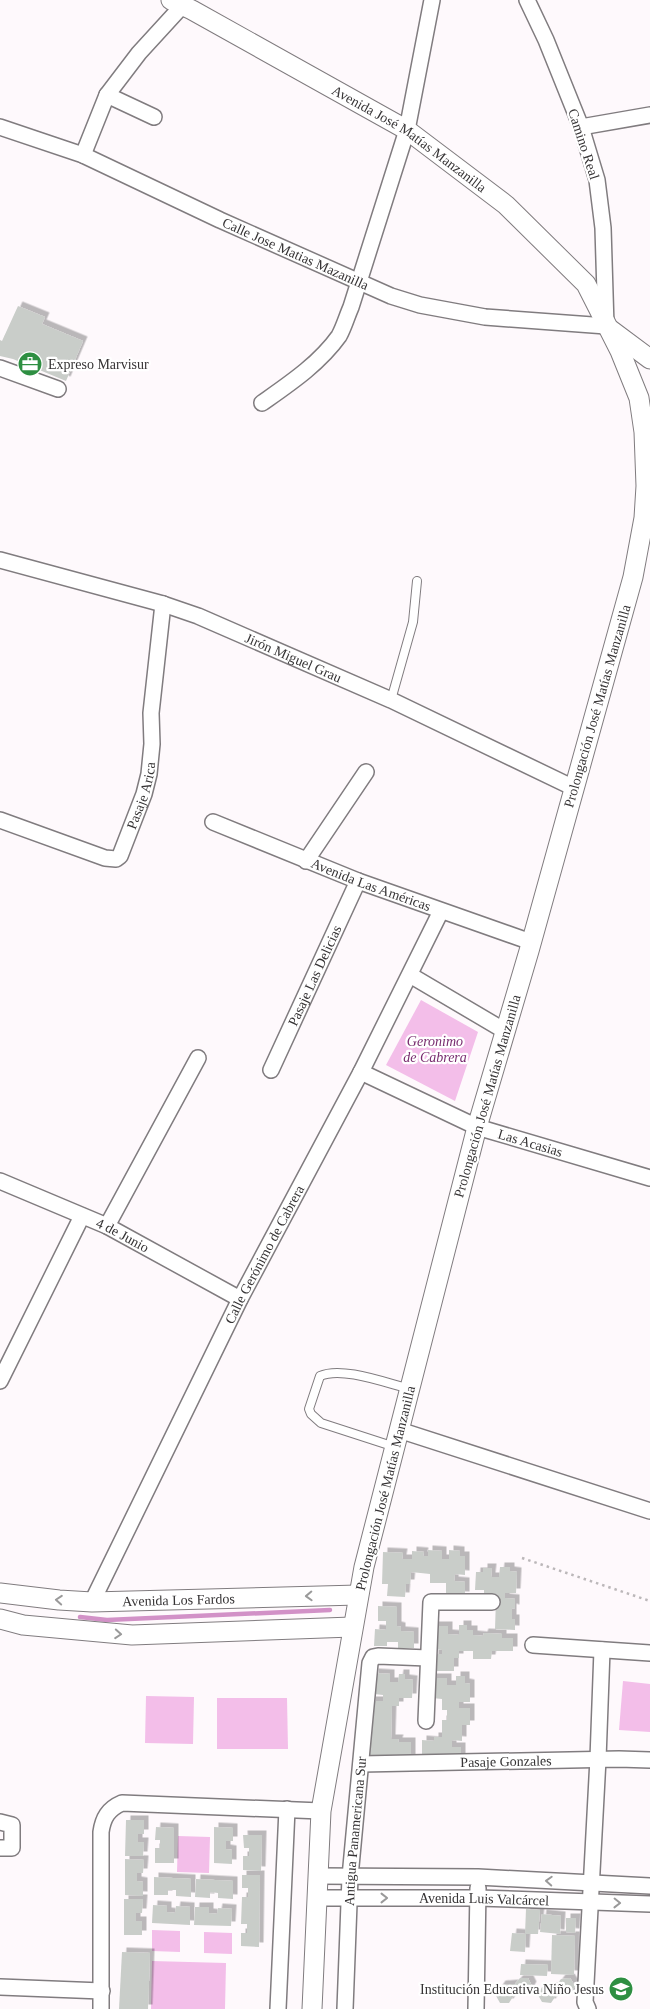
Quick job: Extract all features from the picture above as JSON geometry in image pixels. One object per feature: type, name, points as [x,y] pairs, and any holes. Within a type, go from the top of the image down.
[{"type":"street","points":[[262,403],[304,372],[329,348],[339,334],[360,282],[407,130],[432,0]]},
{"type":"street","name":"Camino Real","points":[[527,0],[546,40],[581,127],[597,180],[604,228],[606,326]]},
{"type":"street","points":[[83,155],[107,96],[139,53],[186,4]]},
{"type":"street","name":"Avenida José Matías Manzanilla","points":[[186,4],[407,130],[506,205],[586,284],[606,326]]},
{"type":"street","points":[[107,96],[154,117]]},
{"type":"street","points":[[581,127],[650,115]]},
{"type":"street","name":"Calle Jose Matias Mazanilla","points":[[0,127],[83,155],[220,220],[391,296],[477,316],[606,326]]},
{"type":"street","points":[[606,326],[650,359]]},
{"type":"street","name":"Prolongación José Matías Manzanilla","points":[[312,2009],[321,1811],[358,1595],[374,1524],[477,1126],[531,942],[633,577],[644,518],[646,461],[639,398],[620,351],[606,326]]},
{"type":"street","points":[[0,368],[58,389]]},
{"type":"street","name":"Jirón Miguel Grau","points":[[0,560],[163,604],[227,628],[391,700],[574,788]]},
{"type":"street","name":"Pasaje Arica","points":[[0,820],[105,858],[116,859],[120,856],[144,794],[149,774],[152,744],[151,713],[163,604]]},
{"type":"street","points":[[306,861],[366,772]]},
{"type":"street","name":"Avenida Las Américas","points":[[213,822],[358,881],[531,942]]},
{"type":"street","name":"Pasaje Las Delicias","points":[[271,1070],[358,881]]},
{"type":"street","name":"Calle Gerónimo de Cabrera","points":[[92,1602],[240,1299],[361,1072],[441,911]]},
{"type":"street","points":[[410,975],[505,1031]]},
{"type":"street","points":[[107,1226],[198,1058]]},
{"type":"street","name":"Las Acasias","points":[[361,1072],[477,1126],[650,1178]]},
{"type":"street","name":"4 de Junio","points":[[0,1181],[107,1226],[240,1299]]},
{"type":"street","points":[[0,1381],[82,1216]]},
{"type":"street","points":[[397,1439],[650,1511]]},
{"type":"street","name":"Avenida Los Fardos","points":[[0,1593],[92,1602],[358,1595]]},
{"type":"street","points":[[426,1721],[431,1602],[492,1602]]},
{"type":"street","points":[[0,1619],[23,1625],[132,1635],[352,1627]]},
{"type":"street","points":[[534,1645],[650,1652]]},
{"type":"street","points":[[588,2009],[585,2002],[602,1650]]},
{"type":"street","name":"Antigua Panamericana Sur","points":[[345,2009],[350,1877],[370,1663],[373,1657],[428,1658]]},
{"type":"street","name":"Pasaje Gonzales","points":[[361,1764],[598,1759],[650,1760]]},
{"type":"street","points":[[101,2009],[102,1823],[106,1814],[113,1807],[122,1802],[321,1811]]},
{"type":"street","points":[[278,2009],[287,1809]]},
{"type":"street","points":[[0,1822],[12,1825],[12,1848],[0,1848]]},
{"type":"street","name":"Avenida Luis Valcárcel","points":[[319,1876],[478,1877],[650,1886]]},
{"type":"street","points":[[476,2009],[478,1877]]},
{"type":"street","name":"Avenida Luis Valcárcel","points":[[318,1898],[478,1898],[650,1904]]},
{"type":"street","points":[[0,1988],[102,1991]]},
{"type":"lane","points":[[391,700],[413,622],[417,580]]},
{"type":"lane","points":[[397,1439],[322,1423],[311,1414],[310,1409],[320,1376],[327,1373],[343,1372],[410,1389]]},
{"type":"path","points":[[522,1558],[650,1601]]},
{"type":"green space","name":"Geronimo de Cabrera","points":[[421,1000],[478,1032],[455,1101],[386,1065]]},
{"type":"green space","points":[[623,1681],[650,1684],[650,1732],[619,1730]]},
{"type":"green space","points":[[146,1696],[194,1697],[193,1744],[145,1743]]},
{"type":"green space","points":[[217,1698],[287,1698],[288,1749],[217,1749]]},
{"type":"green space","points":[[178,1836],[210,1837],[209,1873],[177,1872]]},
{"type":"green space","points":[[152,1930],[180,1931],[180,1952],[152,1951]]},
{"type":"green space","points":[[204,1932],[232,1933],[232,1954],[204,1953]]},
{"type":"green space","points":[[152,1961],[226,1963],[225,2009],[151,2009]]},
{"type":"building","points":[[18,306],[45,317],[42,324],[83,341],[66,381],[13,359],[0,356],[0,340],[2,341]]},
{"type":"building","points":[[428,1550],[442,1551],[442,1559],[449,1559],[449,1550],[460,1551],[460,1556],[465,1556],[465,1575],[455,1574],[454,1581],[465,1582],[465,1596],[446,1595],[446,1583],[430,1583],[430,1574],[411,1572],[410,1584],[406,1584],[405,1597],[387,1596],[388,1584],[382,1584],[383,1552],[403,1553],[402,1559],[412,1559],[412,1551],[424,1552],[423,1556],[428,1556]]},
{"type":"building","points":[[500,1567],[510,1567],[510,1571],[517,1572],[516,1593],[505,1593],[505,1598],[515,1599],[515,1609],[512,1608],[512,1619],[515,1619],[515,1630],[495,1629],[496,1598],[484,1597],[484,1590],[475,1590],[476,1572],[483,1572],[483,1568],[492,1568],[491,1577],[499,1577]]},
{"type":"building","points":[[378,1606],[397,1607],[397,1626],[401,1627],[401,1631],[414,1632],[414,1648],[398,1648],[398,1642],[387,1642],[387,1646],[374,1646],[375,1629],[386,1630],[386,1621],[378,1621]]},
{"type":"building","points":[[459,1625],[467,1625],[467,1630],[473,1630],[473,1635],[483,1636],[484,1633],[502,1634],[502,1638],[513,1638],[513,1651],[492,1651],[491,1659],[473,1659],[473,1651],[459,1651],[459,1658],[454,1658],[454,1671],[433,1671],[434,1654],[442,1654],[442,1650],[433,1649],[433,1626],[448,1626],[448,1634],[459,1635]]},
{"type":"building","points":[[374,1673],[390,1674],[390,1682],[398,1682],[399,1674],[405,1674],[405,1679],[413,1680],[412,1698],[399,1698],[399,1706],[392,1706],[391,1739],[399,1739],[398,1742],[411,1742],[411,1759],[369,1758],[371,1701],[383,1701],[383,1695],[374,1694]]},
{"type":"building","points":[[456,1676],[465,1676],[465,1683],[470,1684],[470,1702],[459,1702],[459,1708],[470,1708],[470,1725],[462,1725],[462,1741],[452,1740],[452,1747],[461,1747],[461,1760],[422,1760],[422,1740],[434,1741],[434,1737],[442,1737],[442,1720],[447,1720],[447,1710],[442,1710],[442,1699],[432,1698],[432,1678],[447,1678],[447,1685],[456,1685]]},
{"type":"building","points":[[126,1820],[144,1820],[144,1834],[138,1834],[138,1842],[144,1842],[143,1856],[125,1856]]},
{"type":"building","points":[[156,1827],[174,1828],[174,1863],[155,1863],[155,1848],[160,1848],[160,1840],[155,1840]]},
{"type":"building","points":[[214,1827],[233,1828],[233,1841],[226,1841],[226,1849],[232,1850],[232,1864],[214,1863]]},
{"type":"building","points":[[243,1835],[262,1835],[261,1871],[243,1870],[243,1856],[249,1856],[249,1848],[244,1848]]},
{"type":"building","points":[[125,1859],[144,1860],[143,1873],[137,1873],[137,1881],[143,1882],[143,1896],[125,1895]]},
{"type":"building","points":[[242,1875],[260,1875],[259,1947],[241,1946],[241,1933],[247,1933],[247,1924],[241,1924],[242,1897],[248,1897],[248,1888],[242,1888]]},
{"type":"building","points":[[154,1877],[191,1879],[191,1897],[176,1896],[176,1890],[168,1890],[168,1895],[154,1895]]},
{"type":"building","points":[[196,1879],[233,1881],[233,1899],[218,1898],[218,1893],[210,1892],[210,1898],[195,1897]]},
{"type":"building","points":[[124,1899],[143,1899],[142,1913],[136,1913],[136,1921],[142,1921],[142,1935],[124,1935]]},
{"type":"building","points":[[153,1905],[167,1906],[167,1912],[175,1913],[176,1906],[190,1907],[190,1925],[152,1923]]},
{"type":"building","points":[[195,1907],[209,1907],[209,1913],[217,1914],[218,1908],[232,1909],[231,1926],[194,1925]]},
{"type":"building","points":[[526,1909],[540,1910],[538,1934],[526,1934],[525,1952],[510,1951],[512,1933],[525,1934]]},
{"type":"building","points":[[542,1914],[561,1916],[560,1934],[540,1932]]},
{"type":"building","points":[[566,1918],[576,1918],[575,1933],[566,1932]]},
{"type":"building","points":[[552,1935],[575,1936],[574,1975],[551,1974]]},
{"type":"building","points":[[122,1952],[150,1953],[148,2009],[119,2009]]},
{"type":"building","points":[[521,1964],[548,1965],[547,1976],[520,1975]]},
{"type":"building","points":[[520,1978],[528,1978],[532,1986],[528,1993],[514,1995],[509,2003],[500,2003],[495,1994],[501,1985],[515,1984]]},
{"type":"building","points":[[570,1978],[575,1986],[570,1995],[559,1995],[551,2003],[542,2002],[538,1995],[542,1987],[555,1987],[561,1979]]},
{"type":"waterway","points":[[80,1617],[107,1620],[330,1610]]},
{"type":"place","name":"Expreso Marvisur","points":[[30,364]]},
{"type":"place","name":"Institución Educativa Niño Jesus","points":[[621,1989]]}]
